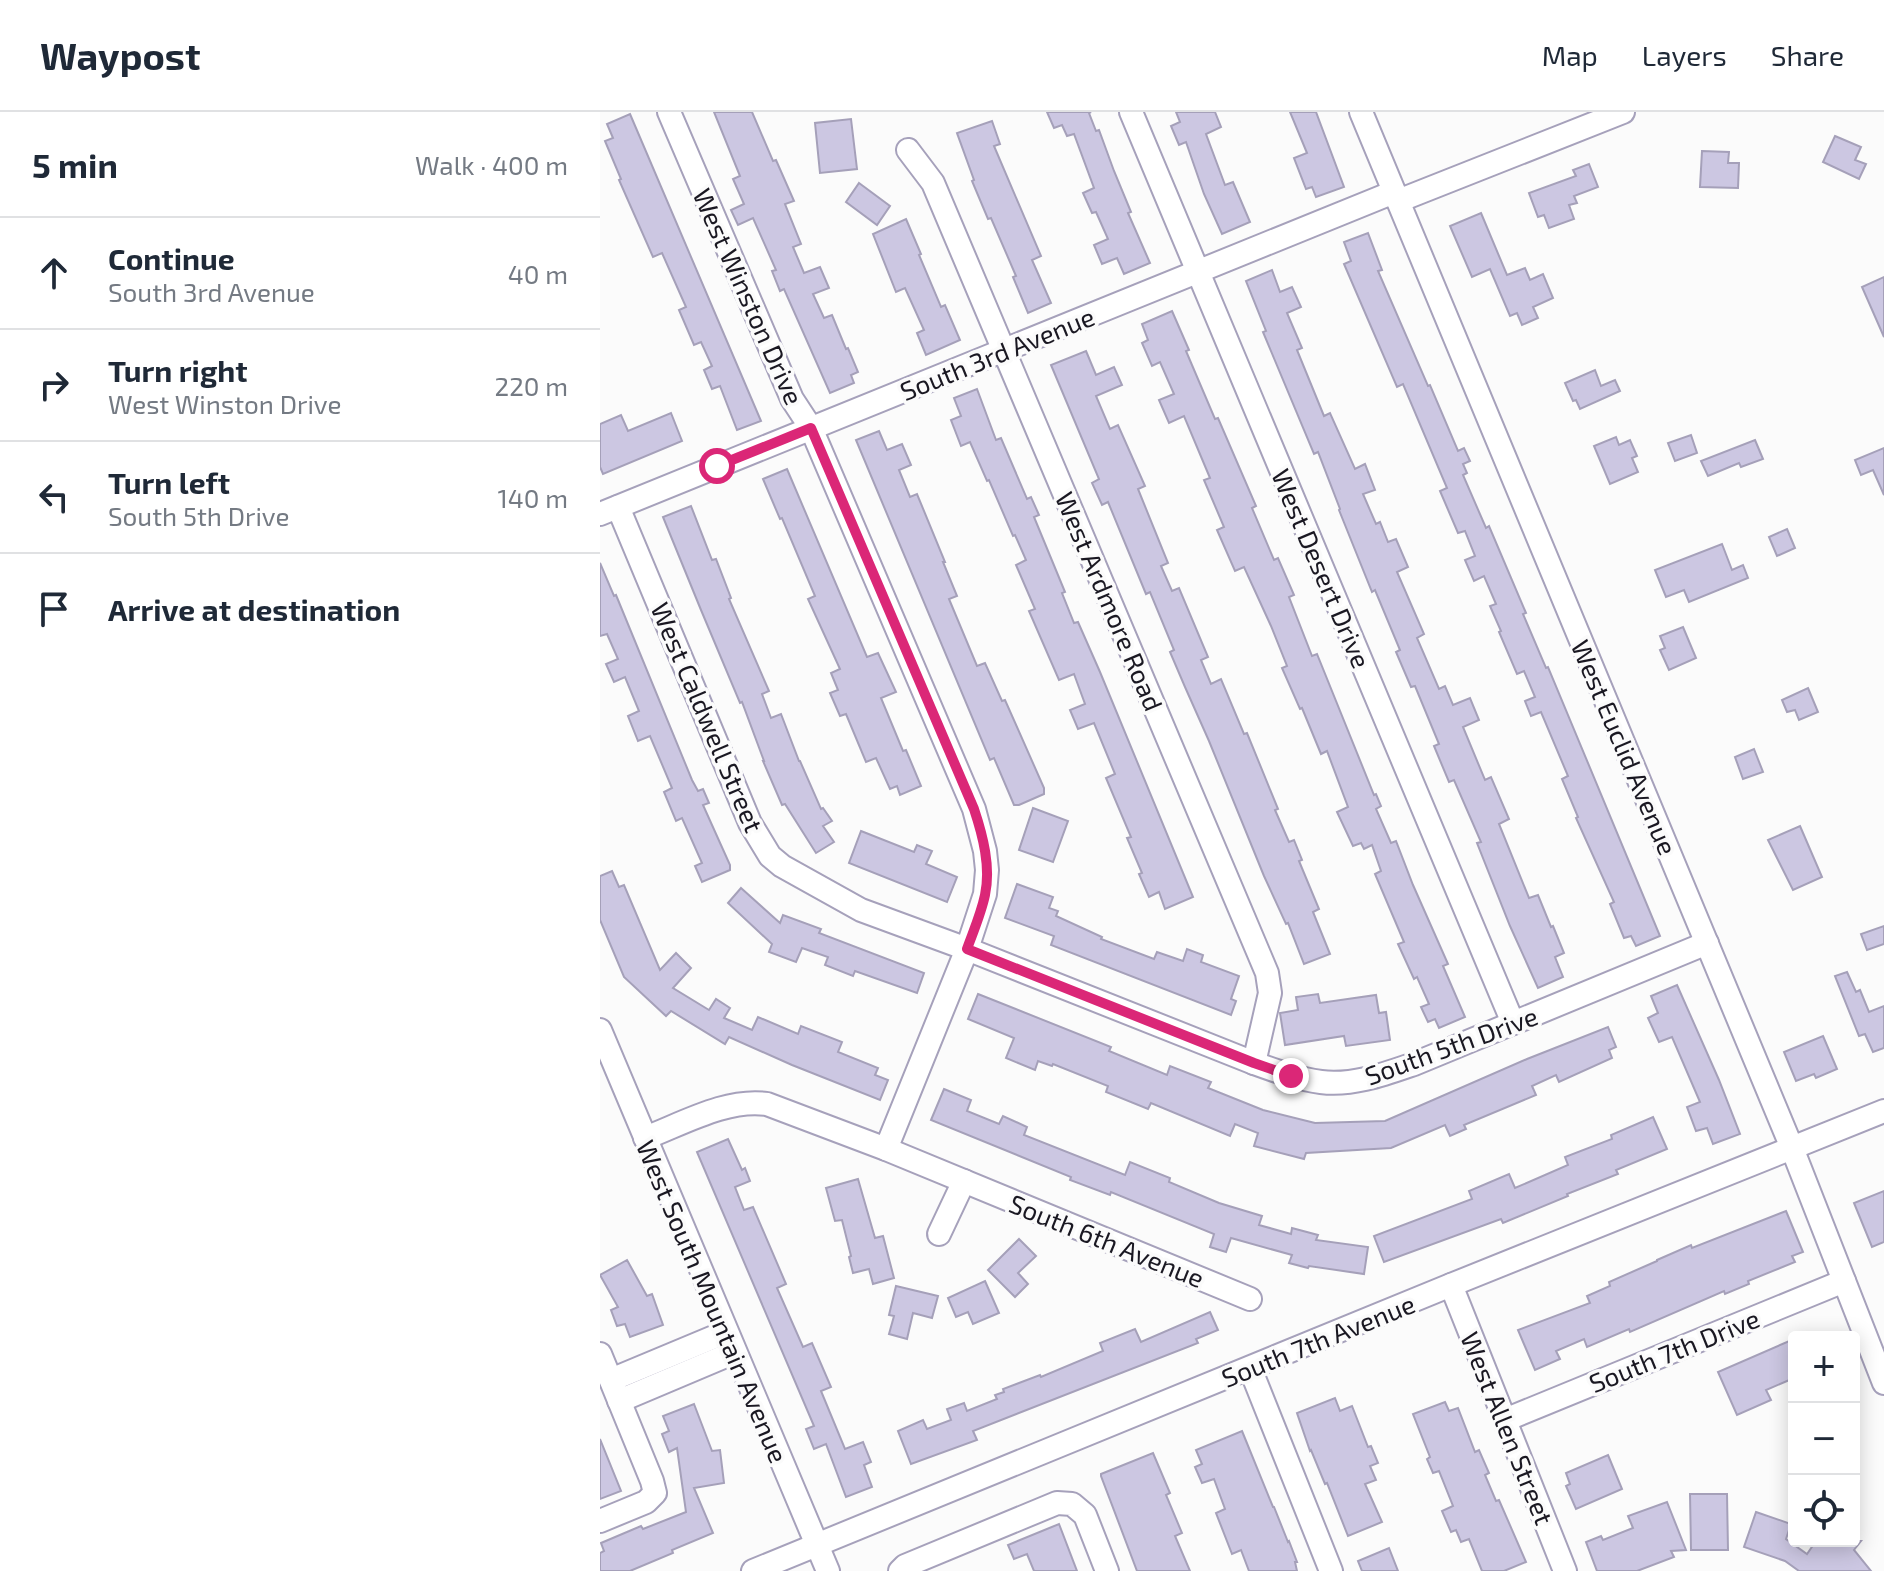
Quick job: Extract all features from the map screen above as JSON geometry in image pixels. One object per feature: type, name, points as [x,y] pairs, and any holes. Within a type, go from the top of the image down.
[{"type":"street","name":"West Winston Drive","points":[[669,112],[792,399],[811,428],[981,829],[987,870],[985,894],[967,949],[886,1149]]},
{"type":"street","name":"West Desert Drive","points":[[1131,112],[1513,1023]]},
{"type":"street","name":"West Euclid Avenue","points":[[1361,112],[1792,1148],[1884,1383]]},
{"type":"street","name":"South 3rd Avenue","points":[[609,511],[1197,272],[1623,112]]},
{"type":"street","name":"West Ardmore Road","points":[[908,150],[933,183],[1267,973],[1270,993],[1254,1063]]},
{"type":"street","name":"West Caldwell Street","points":[[609,511],[750,823],[770,856],[782,866],[861,910],[967,949]]},
{"type":"street","name":"South 5th Drive","points":[[967,949],[1254,1063],[1324,1083],[1353,1081],[1414,1064],[1707,943]]},
{"type":"street","name":"West South Mountain Avenue","points":[[600,1030],[608,1067],[645,1138],[828,1571]]},
{"type":"street","name":"South 6th Avenue","points":[[645,1138],[726,1106],[758,1103],[886,1149],[1250,1299]]},
{"type":"street","name":"South 7th Avenue","points":[[753,1571],[1884,1111]]},
{"type":"street","points":[[939,1234],[964,1181]]},
{"type":"street","name":"South 7th Drive","points":[[1505,1420],[1844,1281]]},
{"type":"street","name":"West Allen Street","points":[[1451,1285],[1565,1571]]},
{"type":"street","points":[[615,1391],[730,1342]]},
{"type":"street","points":[[600,1354],[655,1493],[646,1502],[600,1521]]},
{"type":"street","points":[[1250,1368],[1331,1571]]},
{"type":"street","points":[[900,1571],[905,1566],[1057,1503],[1072,1504],[1085,1515],[1107,1571]]},
{"type":"building","points":[[714,112],[752,112],[794,201],[785,204],[801,244],[793,247],[804,273],[820,267],[829,288],[813,294],[824,318],[832,315],[848,348],[858,372],[851,375],[854,383],[830,393],[784,289],[780,291],[772,271],[776,270],[753,218],[738,225],[731,210],[744,204],[733,179],[740,176]]},
{"type":"building","points":[[1047,112],[1091,112],[1150,263],[1124,274],[1117,258],[1102,264],[1094,245],[1108,239],[1083,193],[1094,188],[1074,134],[1067,136],[1062,125],[1054,128]]},
{"type":"building","points":[[1176,112],[1215,112],[1221,127],[1206,134],[1225,185],[1233,182],[1250,222],[1222,234],[1186,142],[1179,145],[1171,126],[1180,122]]},
{"type":"building","points":[[1290,112],[1316,112],[1344,187],[1316,197],[1312,187],[1306,189],[1294,158],[1307,153]]},
{"type":"building","points":[[630,114],[761,421],[737,430],[720,386],[712,389],[704,370],[712,366],[701,342],[694,345],[679,310],[686,307],[662,253],[653,257],[619,180],[605,141],[613,138],[607,124]]},
{"type":"building","points":[[851,119],[857,169],[820,173],[815,123]]},
{"type":"building","points":[[992,121],[1000,144],[994,146],[1041,256],[1032,260],[1051,303],[1028,313],[1013,277],[1016,276],[972,181],[957,133]]},
{"type":"building","points":[[1835,136],[1861,147],[1855,160],[1866,164],[1859,179],[1823,162]]},
{"type":"building","points":[[1702,151],[1729,152],[1728,163],[1739,163],[1738,188],[1700,187]]},
{"type":"building","points":[[1589,164],[1598,187],[1574,196],[1577,203],[1569,205],[1574,219],[1549,228],[1544,215],[1538,217],[1529,193],[1576,176],[1573,170]]},
{"type":"building","points":[[859,183],[890,206],[877,225],[846,202]]},
{"type":"building","points":[[1481,213],[1507,275],[1525,268],[1530,280],[1543,274],[1553,298],[1533,307],[1538,318],[1522,325],[1517,313],[1510,316],[1490,269],[1472,277],[1450,226]]},
{"type":"building","points":[[906,219],[941,307],[945,305],[960,340],[926,355],[917,333],[924,330],[905,288],[896,292],[873,234]]},
{"type":"building","points":[[1368,233],[1382,270],[1378,271],[1428,386],[1458,451],[1464,448],[1470,461],[1463,464],[1467,473],[1463,475],[1486,528],[1489,526],[1526,613],[1523,614],[1660,936],[1636,946],[1631,936],[1624,938],[1610,904],[1614,902],[1562,779],[1568,776],[1541,712],[1531,716],[1525,701],[1535,697],[1524,671],[1517,674],[1499,632],[1490,606],[1496,604],[1484,576],[1474,581],[1465,560],[1475,556],[1465,531],[1458,533],[1440,491],[1447,488],[1403,384],[1397,387],[1344,264],[1351,261],[1344,242]]},
{"type":"building","points":[[1272,270],[1280,292],[1292,287],[1301,307],[1287,313],[1302,348],[1297,350],[1324,416],[1330,413],[1355,469],[1365,464],[1375,490],[1363,494],[1376,524],[1380,522],[1388,542],[1396,539],[1408,567],[1397,572],[1424,634],[1417,638],[1439,689],[1445,686],[1453,705],[1470,698],[1479,720],[1463,727],[1485,780],[1491,777],[1509,819],[1499,824],[1529,898],[1538,895],[1564,953],[1555,957],[1563,977],[1538,988],[1477,843],[1481,842],[1454,780],[1449,782],[1434,746],[1439,744],[1415,686],[1411,687],[1396,652],[1400,650],[1375,590],[1372,592],[1318,452],[1314,454],[1263,332],[1266,331],[1246,281]]},
{"type":"building","points":[[1884,277],[1884,337],[1862,287]]},
{"type":"building","points":[[1172,311],[1215,419],[1218,418],[1256,506],[1252,508],[1274,560],[1278,558],[1294,595],[1289,597],[1312,656],[1317,654],[1381,806],[1376,809],[1391,843],[1396,841],[1448,964],[1443,966],[1465,1017],[1439,1028],[1435,1019],[1428,1022],[1421,1007],[1429,1004],[1398,944],[1404,942],[1375,874],[1381,871],[1372,845],[1364,849],[1361,843],[1353,846],[1337,812],[1348,807],[1327,751],[1321,754],[1300,709],[1282,668],[1287,666],[1244,567],[1235,571],[1217,530],[1224,527],[1204,480],[1210,478],[1184,416],[1169,423],[1159,400],[1174,394],[1160,362],[1152,366],[1142,343],[1148,340],[1142,324]]},
{"type":"building","points":[[1086,351],[1096,375],[1114,367],[1122,385],[1096,396],[1110,429],[1118,425],[1145,486],[1138,489],[1168,563],[1161,566],[1172,591],[1179,588],[1208,657],[1201,660],[1211,684],[1221,679],[1244,734],[1247,733],[1289,842],[1294,840],[1302,860],[1299,861],[1319,909],[1313,912],[1330,954],[1304,964],[1170,652],[1174,650],[1150,592],[1146,594],[1108,502],[1102,505],[1092,483],[1099,479],[1051,365]]},
{"type":"building","points":[[1595,370],[1601,386],[1615,380],[1620,391],[1580,409],[1565,383]]},
{"type":"building","points":[[977,389],[996,440],[1001,438],[1027,499],[1031,497],[1039,515],[1034,517],[1065,592],[1062,593],[1074,623],[1078,622],[1100,672],[1193,897],[1165,909],[1159,892],[1149,897],[1139,874],[1142,873],[1127,838],[1131,837],[1106,778],[1115,774],[1094,723],[1078,729],[1070,710],[1085,704],[1074,674],[1059,680],[1029,611],[1035,609],[1016,565],[1026,560],[970,442],[961,446],[951,420],[961,416],[954,398]]},
{"type":"building","points":[[671,413],[682,441],[603,474],[600,467],[600,424],[621,415],[628,431]]},
{"type":"building","points":[[879,431],[887,450],[902,444],[911,465],[899,470],[910,497],[917,494],[945,562],[957,596],[949,599],[977,666],[985,663],[1044,788],[1044,794],[1019,805],[1014,805],[994,758],[990,760],[856,440]]},
{"type":"building","points":[[1691,435],[1697,453],[1675,461],[1668,443]]},
{"type":"building","points":[[1616,437],[1619,445],[1630,440],[1637,456],[1632,458],[1638,472],[1610,484],[1594,446]]},
{"type":"building","points":[[1755,440],[1763,459],[1741,467],[1739,463],[1708,476],[1701,461]]},
{"type":"building","points":[[1884,448],[1884,495],[1873,470],[1861,475],[1855,460]]},
{"type":"building","points":[[787,469],[867,657],[878,653],[896,692],[881,698],[921,786],[900,795],[897,786],[890,789],[876,758],[866,762],[846,714],[840,716],[830,693],[838,690],[831,673],[840,669],[808,599],[815,596],[763,479]]},
{"type":"building","points":[[691,506],[712,560],[716,559],[729,599],[769,691],[762,694],[771,718],[781,714],[821,809],[832,821],[823,826],[834,842],[816,853],[785,804],[782,805],[663,517]]},
{"type":"building","points":[[1787,529],[1795,548],[1777,556],[1769,537]]},
{"type":"building","points":[[1722,544],[1732,570],[1743,565],[1748,578],[1689,602],[1684,590],[1666,597],[1655,570]]},
{"type":"building","points":[[600,563],[692,780],[698,791],[703,789],[709,803],[703,805],[730,865],[730,870],[702,882],[695,866],[702,863],[682,818],[676,821],[664,792],[672,788],[650,736],[638,741],[628,716],[639,711],[625,677],[614,682],[606,664],[618,659],[607,634],[600,636]]},
{"type":"building","points":[[1683,627],[1696,658],[1669,670],[1660,650],[1665,648],[1660,636]]},
{"type":"building","points":[[1808,688],[1818,712],[1799,720],[1795,710],[1787,712],[1782,700]]},
{"type":"building","points":[[1754,749],[1763,772],[1743,779],[1735,757]]},
{"type":"building","points":[[1033,808],[1068,821],[1053,862],[1019,850]]},
{"type":"building","points":[[1800,826],[1822,877],[1793,890],[1768,840]]},
{"type":"building","points":[[861,831],[914,852],[917,845],[932,851],[926,864],[957,877],[947,902],[849,863]]},
{"type":"building","points":[[612,871],[619,887],[624,885],[660,970],[676,953],[691,968],[673,988],[709,1010],[716,999],[730,1008],[724,1018],[752,1030],[758,1017],[798,1034],[801,1026],[842,1042],[838,1052],[878,1068],[875,1075],[888,1080],[880,1100],[729,1037],[725,1044],[671,1011],[666,1016],[624,977],[600,920],[600,876]]},
{"type":"building","points":[[1017,884],[1053,897],[1049,908],[1058,911],[1056,916],[1101,939],[1154,959],[1157,952],[1183,961],[1187,949],[1203,955],[1201,962],[1239,976],[1231,999],[1236,1001],[1231,1015],[1051,945],[1054,936],[1005,918]]},
{"type":"building","points":[[741,888],[780,923],[783,915],[821,929],[819,933],[924,973],[917,993],[855,971],[853,976],[825,965],[828,957],[802,948],[796,962],[769,952],[772,944],[728,903]]},
{"type":"building","points":[[1884,926],[1884,944],[1867,950],[1861,934]]},
{"type":"building","points":[[1847,972],[1856,992],[1860,990],[1869,1012],[1884,1006],[1884,1048],[1873,1052],[1865,1034],[1859,1036],[1835,976]]},
{"type":"building","points":[[1677,985],[1740,1134],[1713,1144],[1707,1128],[1696,1131],[1687,1107],[1700,1102],[1672,1037],[1659,1042],[1648,1018],[1658,1013],[1651,996]]},
{"type":"building","points":[[978,994],[1111,1047],[1109,1051],[1167,1075],[1170,1066],[1211,1082],[1208,1088],[1263,1110],[1315,1123],[1385,1121],[1608,1027],[1616,1047],[1609,1050],[1612,1058],[1559,1082],[1556,1075],[1532,1086],[1536,1095],[1464,1125],[1466,1129],[1450,1136],[1445,1125],[1391,1148],[1306,1153],[1304,1159],[1254,1146],[1258,1133],[1235,1124],[1230,1136],[1151,1103],[1148,1109],[1106,1092],[1108,1086],[1053,1064],[1038,1061],[1035,1070],[1006,1058],[1014,1038],[968,1019]]},
{"type":"building","points":[[1318,994],[1320,1003],[1376,995],[1379,1013],[1386,1012],[1390,1040],[1346,1046],[1344,1036],[1285,1045],[1280,1013],[1298,1010],[1296,997]]},
{"type":"building","points":[[1823,1036],[1837,1069],[1816,1078],[1814,1074],[1796,1081],[1784,1052]]},
{"type":"building","points":[[944,1089],[971,1100],[967,1111],[999,1124],[1003,1116],[1027,1127],[1024,1135],[1125,1175],[1130,1162],[1219,1203],[1262,1216],[1259,1225],[1291,1234],[1292,1228],[1318,1235],[1316,1240],[1368,1247],[1364,1274],[1289,1263],[1292,1255],[1231,1238],[1226,1252],[1210,1247],[1214,1234],[1111,1192],[1110,1195],[1070,1180],[1071,1177],[931,1120]]},
{"type":"building","points":[[1653,1117],[1667,1149],[1616,1170],[1618,1174],[1503,1223],[1501,1219],[1384,1262],[1374,1236],[1472,1199],[1469,1191],[1509,1174],[1515,1188],[1568,1165],[1565,1157],[1612,1139],[1611,1135]]},
{"type":"building","points":[[728,1139],[750,1181],[735,1187],[744,1210],[753,1207],[786,1284],[777,1288],[803,1347],[812,1343],[831,1387],[821,1391],[845,1449],[863,1442],[871,1462],[864,1465],[872,1487],[846,1497],[826,1444],[814,1449],[806,1429],[814,1426],[697,1152]]},
{"type":"building","points":[[858,1179],[875,1238],[883,1236],[894,1278],[873,1284],[869,1269],[853,1273],[842,1220],[835,1221],[826,1188]]},
{"type":"building","points":[[1884,1191],[1884,1242],[1872,1247],[1854,1203]]},
{"type":"building","points":[[1786,1211],[1803,1252],[1792,1256],[1795,1262],[1630,1332],[1629,1329],[1587,1347],[1584,1339],[1556,1351],[1560,1359],[1535,1370],[1518,1330],[1590,1303],[1587,1296],[1657,1260]]},
{"type":"building","points":[[1019,1239],[1036,1256],[1018,1273],[1028,1284],[1015,1297],[988,1270]]},
{"type":"building","points":[[627,1260],[647,1296],[652,1294],[663,1325],[630,1337],[625,1324],[617,1326],[611,1310],[618,1307],[600,1275]]},
{"type":"building","points":[[985,1281],[999,1313],[973,1324],[968,1312],[956,1317],[948,1298]]},
{"type":"building","points":[[896,1286],[938,1296],[932,1318],[913,1313],[907,1339],[889,1334],[894,1316],[889,1315]]},
{"type":"building","points":[[1210,1312],[1218,1330],[1196,1339],[1198,1343],[973,1431],[977,1440],[911,1464],[898,1431],[923,1420],[927,1429],[951,1420],[947,1409],[964,1403],[967,1411],[997,1399],[995,1395],[1004,1392],[1003,1389],[1103,1351],[1100,1343],[1135,1329],[1141,1342]]},
{"type":"building","points":[[1788,1342],[1788,1381],[1766,1390],[1771,1400],[1737,1415],[1718,1372]]},
{"type":"building","points":[[1335,1398],[1340,1411],[1352,1406],[1368,1447],[1371,1446],[1378,1463],[1370,1466],[1376,1480],[1365,1484],[1382,1522],[1348,1536],[1327,1483],[1310,1451],[1297,1413]]},
{"type":"building","points":[[1445,1402],[1449,1411],[1458,1408],[1475,1452],[1479,1450],[1489,1473],[1485,1475],[1496,1501],[1499,1500],[1526,1562],[1504,1571],[1482,1571],[1469,1539],[1461,1542],[1456,1530],[1451,1532],[1442,1511],[1453,1506],[1439,1471],[1433,1473],[1413,1414]]},
{"type":"building","points":[[694,1404],[712,1451],[720,1450],[724,1483],[694,1488],[713,1533],[630,1571],[600,1571],[600,1553],[604,1551],[601,1543],[686,1512],[677,1448],[669,1452],[662,1434],[669,1431],[663,1416]]},
{"type":"building","points":[[1242,1431],[1289,1541],[1297,1571],[1249,1571],[1241,1550],[1232,1554],[1216,1513],[1225,1509],[1214,1479],[1202,1483],[1195,1467],[1202,1464],[1196,1450]]},
{"type":"building","points":[[600,1439],[621,1491],[600,1499]]},
{"type":"building","points":[[1153,1453],[1170,1493],[1166,1495],[1182,1533],[1175,1536],[1190,1571],[1137,1571],[1101,1476]]},
{"type":"building","points":[[1608,1455],[1622,1489],[1576,1509],[1566,1486],[1570,1484],[1566,1473]]},
{"type":"building","points":[[1690,1494],[1727,1494],[1728,1550],[1691,1550]]},
{"type":"building","points":[[1667,1502],[1686,1550],[1671,1551],[1674,1557],[1637,1571],[1597,1571],[1586,1542],[1601,1536],[1603,1540],[1633,1528],[1628,1516]]},
{"type":"building","points":[[1756,1512],[1788,1523],[1788,1547],[1797,1547],[1807,1554],[1812,1547],[1856,1547],[1854,1550],[1871,1571],[1799,1571],[1785,1561],[1744,1547]]},
{"type":"building","points":[[1059,1524],[1077,1571],[1034,1571],[1027,1554],[1014,1559],[1008,1545]]},
{"type":"building","points":[[1389,1548],[1398,1571],[1362,1571],[1358,1561]]},
{"type":"route","points":[[717,466],[811,428],[981,829],[987,870],[985,894],[967,949],[1291,1076]]}]
